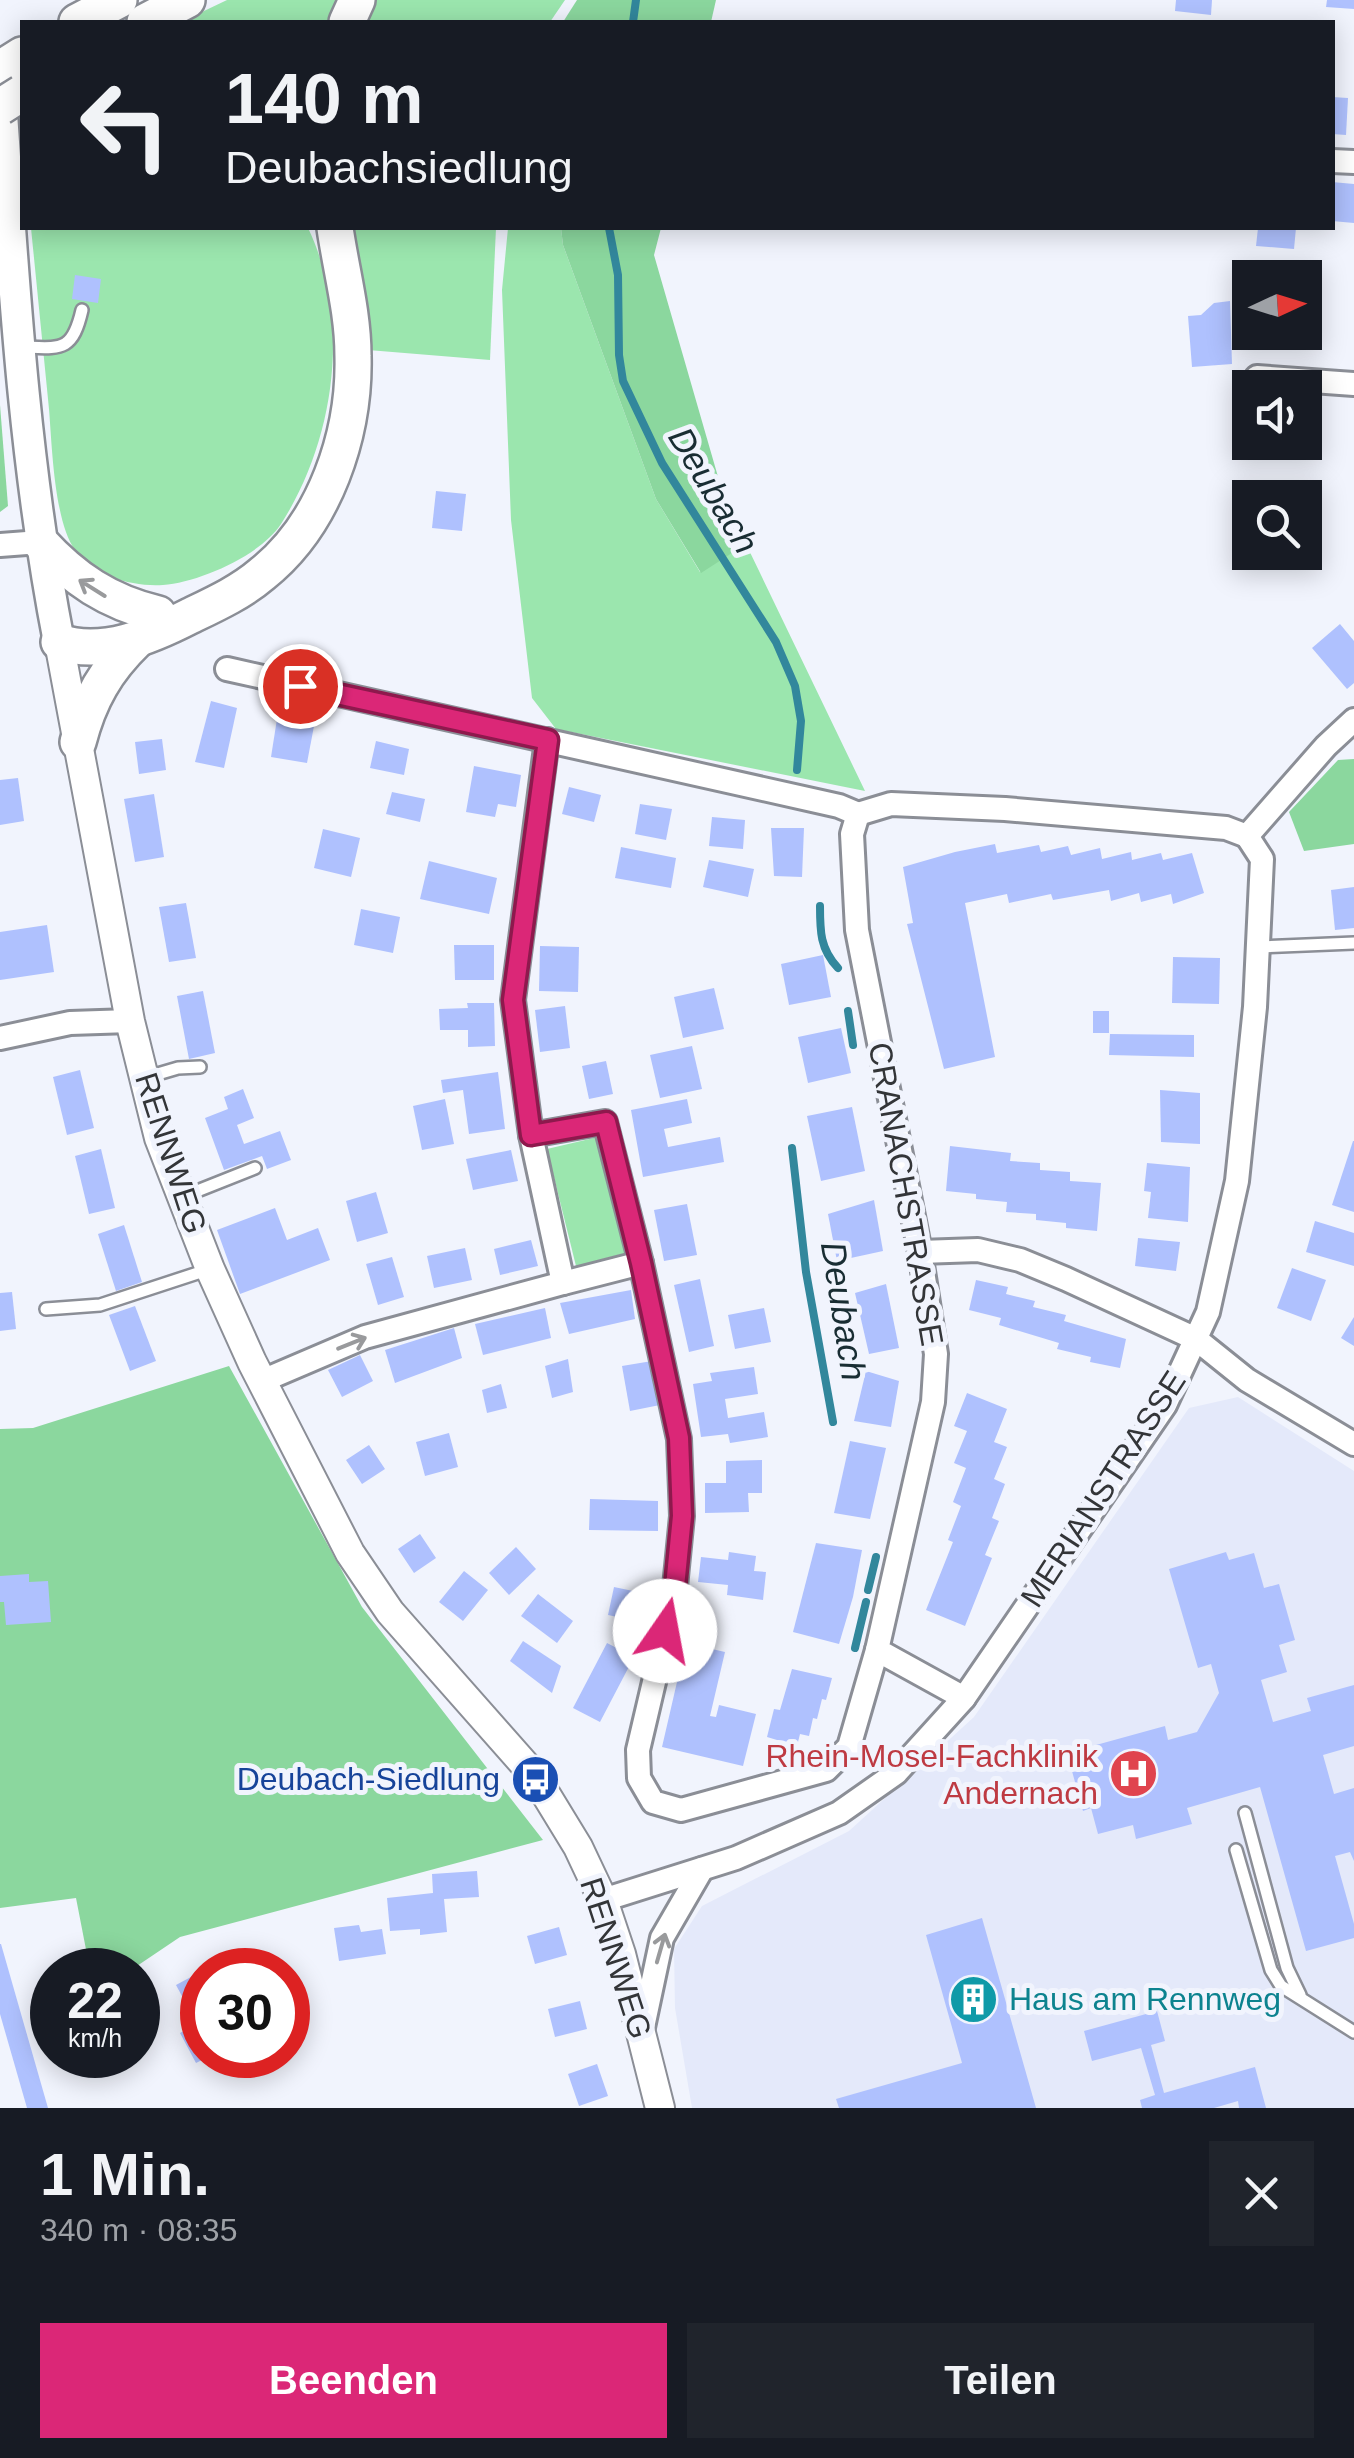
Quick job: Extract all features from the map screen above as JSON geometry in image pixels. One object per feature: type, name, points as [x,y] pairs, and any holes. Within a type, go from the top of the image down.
[{"type":"highway","points":[[82,20],[119,0]]},
{"type":"highway","points":[[150,20],[187,0]]},
{"type":"highway","points":[[59,642],[94,647],[223,600],[265,573],[311,517],[336,465],[352,396],[354,356],[335,233]]},
{"type":"highway","points":[[40,542],[80,581],[130,607],[147,627]]},
{"type":"highway","points":[[78,742],[90,700],[101,681],[147,627]]},
{"type":"main road","name":"RENNWEG","points":[[0,84],[19,347],[40,542],[59,642]]},
{"type":"street","points":[[1322,381],[1354,384]]},
{"type":"street","points":[[0,545],[40,542]]},
{"type":"street","name":"RENNWEG","points":[[59,642],[130,1021],[159,1138],[210,1269],[350,1552],[379,1597],[534,1775],[578,1847],[621,1954],[660,2108]]},
{"type":"street","points":[[227,670],[838,806],[858,814],[891,804],[1005,809],[1226,828],[1247,836],[1354,720]]},
{"type":"street","points":[[548,740],[513,1000],[531,1135],[563,1283]]},
{"type":"street","name":"CRANACHSTRASSE","points":[[641,1263],[679,1438],[682,1516],[674,1597],[638,1750],[639,1778],[653,1802],[681,1810],[826,1770],[849,1747],[877,1650],[932,1402],[936,1354],[920,1252],[856,930],[852,851],[858,814]]},
{"type":"street","name":"MERIANSTRASSE","points":[[602,1900],[736,1858],[839,1813],[896,1773],[964,1698],[1165,1405],[1208,1312],[1236,1181],[1255,1007],[1262,859],[1247,836]]},
{"type":"street","points":[[0,1038],[70,1022],[130,1021]]},
{"type":"street","points":[[262,1380],[365,1337],[641,1263],[606,1122],[531,1135]]},
{"type":"street","points":[[920,1252],[978,1250],[1020,1260],[1196,1340],[1247,1380],[1354,1444]]},
{"type":"street","points":[[877,1650],[964,1698]]},
{"type":"street","points":[[641,2035],[662,1938],[702,1869]]},
{"type":"lane","points":[[19,347],[52,348],[65,344],[76,334],[82,310]]},
{"type":"lane","points":[[1258,947],[1354,943]]},
{"type":"lane","points":[[144,1078],[178,1068],[200,1067]]},
{"type":"lane","points":[[182,1197],[255,1168]]},
{"type":"lane","points":[[46,1310],[100,1304],[210,1269]]},
{"type":"lane","points":[[1244,1813],[1287,1968],[1302,1999]]},
{"type":"lane","points":[[1236,1850],[1270,1970],[1281,1986],[1354,2032]]},
{"type":"shaded area","name":"Rhein-Mosel-Fachklinik Andernach","points":[[1238,1397],[1354,1471],[1354,2108],[692,2108],[675,2008],[674,1949],[702,1906],[849,1831],[974,1717],[1189,1408]]},
{"type":"green space","points":[[227,0],[347,0],[336,20],[185,20]]},
{"type":"green space","points":[[372,0],[565,0],[551,20],[363,20]]},
{"type":"green space","points":[[577,0],[716,0],[711,20],[564,20]]},
{"type":"green space","points":[[31,230],[309,230],[322,263],[330,301],[331,379],[314,455],[299,491],[271,536],[244,557],[178,583],[139,584],[114,578],[92,567],[75,550],[62,521]]},
{"type":"green space","points":[[353,230],[496,230],[490,360],[368,350]]},
{"type":"green space","points":[[508,230],[561,230],[563,245],[656,499],[700,572],[746,544],[865,791],[556,729],[532,698],[511,520],[502,290]]},
{"type":"green space","points":[[561,230],[660,230],[654,255],[725,501],[746,544],[701,573],[656,499],[563,245]]},
{"type":"green space","points":[[0,405],[8,506],[0,512]]},
{"type":"green space","points":[[1354,759],[1354,844],[1304,851],[1289,812],[1338,760]]},
{"type":"green space","points":[[598,1137],[626,1253],[576,1266],[547,1149]]},
{"type":"green space","points":[[229,1366],[362,1607],[543,1840],[180,1937],[160,1950],[86,1948],[76,1898],[0,1908],[0,1429],[33,1428]]},
{"type":"building","points":[[1176,0],[1212,0],[1211,15],[1175,11]]},
{"type":"building","points":[[1327,0],[1354,0],[1354,9],[1326,7]]},
{"type":"building","points":[[1335,97],[1348,98],[1346,135],[1335,134]]},
{"type":"building","points":[[1335,182],[1354,184],[1354,223],[1335,221]]},
{"type":"building","points":[[1258,230],[1296,230],[1294,249],[1256,246]]},
{"type":"building","points":[[75,275],[101,279],[98,303],[72,299]]},
{"type":"building","points":[[1230,301],[1232,364],[1192,367],[1188,316],[1201,315],[1214,303]]},
{"type":"building","points":[[436,491],[466,494],[462,531],[432,528]]},
{"type":"building","points":[[1340,624],[1354,641],[1354,683],[1347,689],[1312,648]]},
{"type":"building","points":[[211,701],[237,708],[224,768],[195,762]]},
{"type":"building","points":[[277,719],[314,726],[307,763],[271,757]]},
{"type":"building","points":[[162,739],[166,770],[139,774],[135,742]]},
{"type":"building","points":[[376,741],[409,749],[404,775],[370,768]]},
{"type":"building","points":[[474,766],[521,775],[516,807],[498,804],[495,817],[466,812]]},
{"type":"building","points":[[18,778],[24,821],[0,825],[0,780]]},
{"type":"building","points":[[569,787],[601,795],[594,822],[562,814]]},
{"type":"building","points":[[392,792],[425,799],[420,822],[386,814]]},
{"type":"building","points":[[154,794],[164,857],[135,862],[124,799]]},
{"type":"building","points":[[640,804],[672,809],[666,840],[635,834]]},
{"type":"building","points":[[712,817],[745,820],[743,849],[709,846]]},
{"type":"building","points":[[771,828],[804,828],[802,877],[774,876]]},
{"type":"building","points":[[323,829],[360,838],[351,877],[314,868]]},
{"type":"building","points":[[995,844],[997,853],[1039,845],[1041,852],[1068,846],[1071,855],[1100,848],[1102,859],[1131,852],[1132,860],[1161,853],[1163,860],[1192,853],[1204,893],[1173,904],[1171,894],[1141,902],[1139,893],[1111,901],[1109,890],[1053,900],[1051,894],[1009,903],[1007,894],[965,903],[995,1057],[944,1069],[907,924],[913,923],[903,867]]},
{"type":"building","points":[[621,847],[676,858],[671,888],[615,878]]},
{"type":"building","points":[[709,860],[754,869],[748,897],[703,887]]},
{"type":"building","points":[[429,861],[497,878],[489,914],[420,899]]},
{"type":"building","points":[[1354,887],[1354,928],[1335,930],[1331,890]]},
{"type":"building","points":[[186,903],[196,958],[169,962],[159,907]]},
{"type":"building","points":[[361,909],[400,917],[393,953],[354,945]]},
{"type":"building","points":[[47,925],[54,972],[0,980],[0,932]]},
{"type":"building","points":[[454,945],[494,945],[494,980],[455,980]]},
{"type":"building","points":[[540,946],[579,947],[578,992],[539,991]]},
{"type":"building","points":[[823,955],[831,997],[789,1005],[781,964]]},
{"type":"building","points":[[1173,957],[1220,958],[1219,1004],[1172,1003]]},
{"type":"building","points":[[714,988],[724,1029],[683,1038],[674,997]]},
{"type":"building","points":[[203,991],[215,1053],[189,1059],[177,996]]},
{"type":"building","points":[[467,1003],[494,1003],[495,1046],[468,1047],[468,1030],[440,1030],[439,1009],[468,1008]]},
{"type":"building","points":[[565,1006],[570,1048],[540,1052],[535,1010]]},
{"type":"building","points":[[1093,1011],[1109,1011],[1109,1033],[1093,1033]]},
{"type":"building","points":[[841,1028],[851,1073],[808,1083],[798,1037]]},
{"type":"building","points":[[1110,1034],[1194,1035],[1194,1057],[1109,1055]]},
{"type":"building","points":[[692,1046],[702,1089],[660,1098],[650,1055]]},
{"type":"building","points":[[606,1061],[613,1094],[589,1099],[582,1066]]},
{"type":"building","points":[[80,1070],[94,1128],[67,1135],[53,1077]]},
{"type":"building","points":[[498,1072],[505,1129],[469,1134],[463,1090],[443,1093],[441,1080]]},
{"type":"building","points":[[243,1089],[254,1118],[237,1125],[244,1144],[280,1131],[291,1160],[267,1169],[262,1156],[224,1170],[205,1118],[228,1109],[224,1097]]},
{"type":"building","points":[[1160,1090],[1200,1093],[1200,1144],[1161,1142]]},
{"type":"building","points":[[445,1099],[454,1144],[422,1150],[413,1106]]},
{"type":"building","points":[[687,1099],[692,1123],[664,1129],[668,1147],[720,1137],[724,1162],[643,1177],[631,1110]]},
{"type":"building","points":[[852,1107],[865,1171],[821,1181],[807,1116]]},
{"type":"building","points":[[1354,1141],[1354,1212],[1332,1205]]},
{"type":"building","points":[[950,1146],[1011,1153],[1010,1161],[1040,1163],[1040,1170],[1070,1172],[1070,1181],[1101,1183],[1097,1231],[1066,1228],[1066,1223],[1036,1220],[1036,1214],[1006,1212],[1007,1202],[946,1191]]},
{"type":"building","points":[[101,1149],[115,1208],[89,1214],[75,1156]]},
{"type":"building","points":[[511,1150],[518,1181],[473,1190],[466,1159]]},
{"type":"building","points":[[1147,1163],[1190,1167],[1188,1222],[1148,1218],[1151,1192],[1144,1191]]},
{"type":"building","points":[[376,1192],[388,1233],[357,1242],[346,1201]]},
{"type":"building","points":[[874,1200],[883,1251],[837,1261],[828,1214]]},
{"type":"building","points":[[687,1204],[697,1255],[664,1261],[654,1210]]},
{"type":"building","points":[[275,1208],[287,1240],[318,1228],[330,1260],[240,1294],[217,1230]]},
{"type":"building","points":[[1315,1221],[1354,1233],[1354,1266],[1306,1252]]},
{"type":"building","points":[[124,1225],[142,1282],[116,1291],[98,1234]]},
{"type":"building","points":[[1138,1238],[1180,1242],[1176,1271],[1135,1266]]},
{"type":"building","points":[[531,1240],[538,1266],[500,1275],[494,1249]]},
{"type":"building","points":[[465,1248],[472,1280],[434,1288],[427,1256]]},
{"type":"building","points":[[392,1257],[404,1297],[378,1305],[366,1264]]},
{"type":"building","points":[[1292,1268],[1326,1280],[1311,1321],[1277,1308]]},
{"type":"building","points":[[700,1279],[714,1346],[689,1352],[674,1285]]},
{"type":"building","points":[[976,1280],[1008,1287],[1006,1294],[1035,1301],[1033,1307],[1066,1315],[1064,1321],[1126,1339],[1120,1368],[1090,1362],[1091,1357],[1057,1349],[1059,1343],[999,1325],[1001,1318],[969,1310]]},
{"type":"building","points":[[886,1284],[899,1348],[869,1354],[855,1293]]},
{"type":"building","points":[[631,1290],[635,1319],[569,1334],[560,1303]]},
{"type":"building","points":[[12,1292],[16,1329],[0,1331],[0,1293]]},
{"type":"building","points":[[135,1306],[156,1361],[130,1371],[109,1315]]},
{"type":"building","points":[[545,1308],[551,1338],[483,1355],[475,1324]]},
{"type":"building","points":[[764,1308],[771,1342],[735,1349],[728,1315]]},
{"type":"building","points":[[1354,1317],[1354,1346],[1341,1338]]},
{"type":"building","points":[[454,1328],[462,1358],[395,1383],[385,1350]]},
{"type":"building","points":[[360,1355],[373,1381],[342,1397],[328,1370]]},
{"type":"building","points":[[568,1359],[573,1392],[552,1398],[545,1366]]},
{"type":"building","points":[[652,1361],[660,1405],[630,1411],[622,1366]]},
{"type":"building","points":[[754,1367],[758,1394],[725,1399],[728,1418],[764,1412],[768,1437],[730,1443],[728,1434],[701,1437],[693,1384],[712,1381],[710,1373]]},
{"type":"building","points":[[866,1371],[899,1381],[891,1427],[854,1421]]},
{"type":"building","points":[[501,1384],[507,1408],[487,1413],[482,1390]]},
{"type":"building","points":[[967,1393],[1007,1409],[994,1442],[1007,1447],[994,1479],[1005,1484],[992,1518],[999,1521],[985,1555],[992,1558],[965,1626],[926,1610],[953,1542],[948,1540],[961,1506],[953,1502],[966,1468],[954,1463],[967,1431],[954,1426]]},
{"type":"building","points":[[449,1433],[458,1467],[425,1476],[416,1442]]},
{"type":"building","points":[[850,1441],[886,1448],[870,1519],[834,1513]]},
{"type":"building","points":[[369,1445],[385,1469],[362,1484],[346,1460]]},
{"type":"building","points":[[762,1460],[762,1493],[748,1493],[749,1512],[705,1513],[705,1483],[726,1483],[726,1461]]},
{"type":"building","points":[[590,1499],[658,1501],[658,1531],[589,1530]]},
{"type":"building","points":[[420,1534],[436,1558],[414,1573],[398,1549]]},
{"type":"building","points":[[816,1543],[862,1550],[839,1644],[793,1632]]},
{"type":"building","points":[[516,1547],[536,1569],[509,1595],[489,1573]]},
{"type":"building","points":[[729,1552],[756,1556],[754,1571],[766,1572],[763,1600],[727,1595],[728,1585],[698,1582],[701,1557],[728,1560]]},
{"type":"building","points":[[1226,1552],[1229,1560],[1254,1553],[1264,1588],[1279,1584],[1295,1640],[1279,1645],[1287,1672],[1261,1680],[1273,1722],[1311,1711],[1307,1698],[1354,1685],[1354,1746],[1323,1755],[1334,1794],[1354,1788],[1354,1861],[1350,1852],[1335,1856],[1354,1924],[1354,1938],[1306,1951],[1260,1787],[1187,1808],[1192,1824],[1136,1839],[1133,1825],[1098,1834],[1091,1808],[1083,1811],[1067,1753],[1165,1726],[1168,1740],[1197,1732],[1219,1693],[1211,1664],[1198,1668],[1169,1569]]},
{"type":"building","points":[[464,1571],[488,1590],[463,1621],[439,1602]]},
{"type":"building","points":[[29,1574],[29,1582],[48,1581],[51,1622],[6,1625],[4,1602],[0,1602],[0,1576]]},
{"type":"building","points":[[614,1587],[652,1595],[646,1623],[608,1615]]},
{"type":"building","points":[[538,1594],[573,1621],[557,1643],[521,1616]]},
{"type":"building","points":[[523,1641],[561,1666],[552,1693],[510,1661]]},
{"type":"building","points":[[607,1643],[634,1657],[600,1722],[573,1708]]},
{"type":"building","points":[[686,1643],[725,1652],[710,1716],[716,1717],[719,1705],[756,1714],[743,1766],[662,1747]]},
{"type":"building","points":[[792,1669],[832,1678],[809,1736],[800,1734],[797,1746],[767,1737],[774,1709],[780,1710]]},
{"type":"building","points":[[477,1871],[479,1897],[444,1899],[447,1932],[420,1935],[420,1929],[390,1931],[387,1898],[433,1893],[432,1874]]},
{"type":"building","name":"Haus am Rennweg","points":[[982,1918],[1036,2108],[839,2108],[836,2099],[962,2063],[926,1935]]},
{"type":"building","points":[[359,1925],[361,1932],[382,1929],[386,1954],[339,1961],[334,1928]]},
{"type":"building","points":[[559,1927],[567,1955],[535,1964],[527,1936]]},
{"type":"building","points":[[1,1944],[30,2045],[30,2078],[39,2078],[48,2108],[27,2108],[0,2014]]},
{"type":"building","points":[[580,2001],[587,2029],[555,2037],[548,2009]]},
{"type":"building","points":[[1157,2011],[1165,2041],[1151,2045],[1164,2093],[1255,2067],[1266,2108],[1239,2108],[1238,2101],[1214,2108],[1142,2108],[1140,2100],[1155,2095],[1141,2048],[1092,2061],[1084,2031]]},
{"type":"building","points":[[597,2064],[608,2096],[579,2106],[568,2074]]},
{"type":"waterway","name":"Deubach","points":[[633,20],[636,0]]},
{"type":"waterway","name":"Deubach","points":[[609,230],[618,275],[623,381],[662,463],[776,642],[795,686],[801,721],[797,770]]},
{"type":"waterway","name":"Deubach","points":[[820,906],[822,939],[838,968]]},
{"type":"waterway","name":"Deubach","points":[[848,1011],[853,1045]]},
{"type":"waterway","name":"Deubach","points":[[792,1148],[806,1272],[833,1422]]},
{"type":"waterway","name":"Deubach","points":[[868,1590],[876,1557]]},
{"type":"waterway","name":"Deubach","points":[[855,1648],[866,1602]]},
{"type":"place","name":"Rhein-Mosel-Fachklinik Andernach","points":[[1133,1774]]},
{"type":"place","name":"Deubach-Siedlung","points":[[535,1779]]},
{"type":"place","name":"Haus am Rennweg","points":[[974,1999]]},
{"type":"route","points":[[300,686],[548,740],[513,1000],[531,1135],[606,1122],[641,1263],[679,1438],[682,1516],[674,1597],[665,1631]]}]
